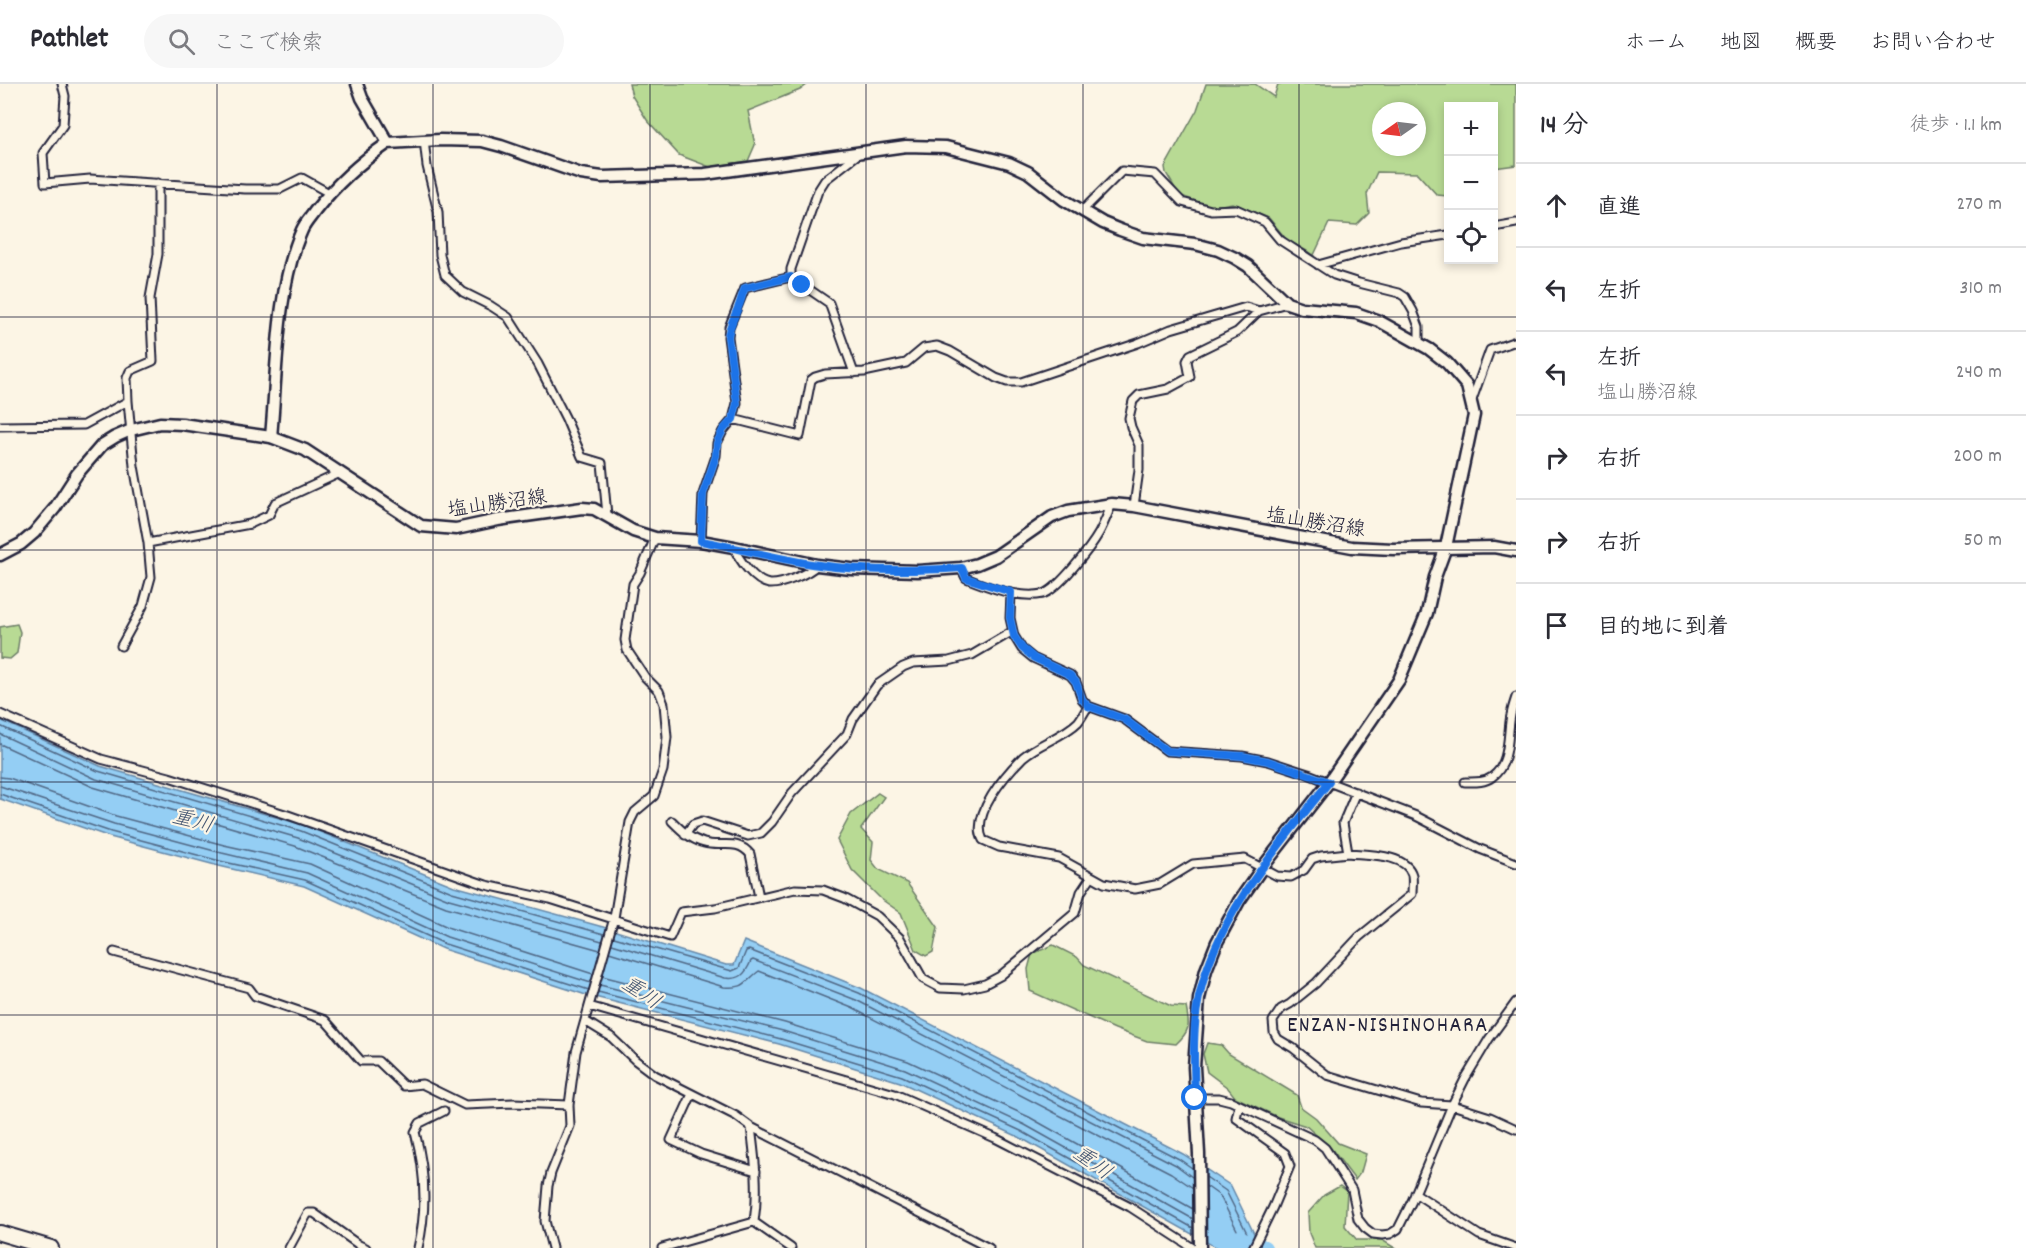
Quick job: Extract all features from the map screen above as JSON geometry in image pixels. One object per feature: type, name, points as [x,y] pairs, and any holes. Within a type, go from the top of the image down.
[{"type":"highway","points":[[0,1233],[51,1248]]},
{"type":"street","points":[[62,84],[65,96],[63,125],[43,153],[45,183],[90,179],[245,189],[280,189],[302,178],[329,193]]},
{"type":"street","points":[[357,84],[362,98],[388,143]]},
{"type":"street","points":[[424,140],[427,166],[437,203],[440,255],[445,275],[463,292],[508,317],[525,342],[566,419],[582,458],[602,463],[607,515]]},
{"type":"street","points":[[271,437],[282,312],[289,266],[303,228],[329,193],[360,163],[388,143],[424,140],[482,141],[581,174],[602,177],[705,174],[906,146],[946,147],[1009,163],[1028,172],[1103,224],[1143,238],[1195,244],[1226,254],[1248,266],[1287,303],[1302,308],[1356,313],[1379,321],[1419,343],[1447,363],[1467,386],[1472,400],[1472,423],[1446,547],[1435,578],[1427,613],[1399,680],[1329,782],[1239,901],[1217,942],[1206,970],[1199,999],[1194,1067],[1199,1154],[1200,1248]]},
{"type":"street","points":[[791,277],[790,269],[818,191],[825,180],[859,153]]},
{"type":"street","points":[[1082,211],[1122,171],[1155,174],[1182,202],[1211,210],[1236,209],[1246,213],[1265,222],[1280,240],[1334,275],[1399,293],[1405,297],[1419,327],[1419,343]]},
{"type":"street","points":[[121,646],[142,606],[151,577],[148,543],[134,466],[127,378],[130,371],[153,360],[150,298],[158,254],[158,183]]},
{"type":"street","points":[[1498,226],[1516,223]]},
{"type":"street","points":[[1318,265],[1401,242],[1444,236]]},
{"type":"street","points":[[701,541],[703,494],[716,456],[717,443],[723,430],[733,419],[737,403],[728,337],[729,327],[745,288],[791,277],[829,303],[854,373]]},
{"type":"street","points":[[1134,506],[1139,470],[1139,445],[1129,418],[1133,401],[1140,395],[1168,389],[1190,377],[1187,361],[1190,355],[1236,332],[1259,311],[1287,303]]},
{"type":"street","points":[[733,419],[800,436],[811,380],[815,377],[825,374],[854,373],[906,363],[924,348],[937,346],[950,351],[996,378],[1007,382],[1022,382],[1138,343],[1171,329],[1245,307],[1259,311]]},
{"type":"street","points":[[1472,400],[1490,350],[1516,341]]},
{"type":"street","points":[[0,426],[84,425],[128,401]]},
{"type":"street","name":"塩山勝沼線","points":[[0,555],[21,544],[34,533],[55,508],[82,467],[102,445],[131,430],[160,423],[271,437],[305,450],[421,526],[456,530],[498,520],[582,508],[594,509],[633,531],[655,538],[701,541],[817,565],[851,569],[918,571],[962,568],[996,555],[1052,518],[1083,507],[1112,504],[1134,506],[1352,547],[1494,548],[1516,551]]},
{"type":"street","points":[[148,543],[250,524],[269,515],[275,503],[340,472]]},
{"type":"street","points":[[962,568],[966,578],[1011,592],[1034,595],[1045,593],[1058,586],[1098,535],[1112,504]]},
{"type":"street","points":[[552,1248],[545,1221],[548,1186],[570,1126],[569,1105],[576,1052],[614,918],[630,822],[634,812],[654,795],[663,770],[666,748],[664,704],[659,691],[645,677],[627,650],[625,640],[633,584],[655,538]]},
{"type":"street","points":[[734,547],[737,558],[758,579],[767,584],[809,573],[817,565]]},
{"type":"street","points":[[1011,592],[1010,618],[1013,631],[1022,648],[1070,675],[1088,706],[1124,719],[1167,751],[1251,757],[1268,761],[1416,816],[1480,849],[1516,863]]},
{"type":"street","points":[[686,835],[693,824],[702,821],[748,836],[762,833],[792,793],[847,734],[853,718],[877,685],[903,667],[913,663],[949,661],[972,655],[1013,631]]},
{"type":"street","points":[[1465,782],[1480,782],[1491,778],[1499,770],[1505,759],[1511,714],[1516,697]]},
{"type":"street","points":[[1088,706],[1077,722],[1024,756],[996,789],[979,824],[979,833],[983,840],[1059,858],[1104,883],[1135,889],[1160,884],[1193,864],[1245,859],[1277,876],[1291,877],[1304,870],[1312,859],[1321,856],[1348,854],[1384,856],[1405,863],[1412,874],[1412,894],[1359,937],[1316,983],[1276,1014],[1273,1021],[1274,1032],[1278,1039],[1293,1047],[1327,1075],[1421,1103],[1452,1105],[1490,1117],[1516,1130]]},
{"type":"street","points":[[0,714],[101,759],[169,777],[288,814],[486,885],[550,899],[670,937],[681,912],[715,908],[795,889],[824,890],[878,916],[900,938],[923,979],[940,988],[964,989],[985,984],[1000,976],[1075,913],[1081,892],[1091,877]]},
{"type":"street","points":[[1348,854],[1343,823],[1356,792]]},
{"type":"street","points":[[672,821],[686,835],[706,844],[738,844],[745,848],[750,854],[759,897]]},
{"type":"street","points":[[114,952],[249,988],[255,996],[325,1020],[361,1061],[378,1061],[404,1086],[422,1084],[465,1105],[513,1103],[569,1105]]},
{"type":"street","points":[[1195,1098],[1219,1098],[1315,1140],[1325,1148],[1352,1190],[1358,1219],[1365,1228],[1373,1233],[1390,1234],[1398,1229],[1452,1105],[1489,1039],[1516,1002]]},
{"type":"street","points":[[589,1006],[895,1094],[995,1138],[1109,1196],[1193,1248]]},
{"type":"street","points":[[585,1021],[611,1037],[634,1060],[655,1075],[736,1116],[751,1127],[989,1248]]},
{"type":"street","points":[[692,1094],[670,1140],[701,1154],[756,1171]]},
{"type":"street","points":[[1239,1105],[1236,1118],[1285,1153],[1290,1166],[1273,1207],[1252,1248]]},
{"type":"street","points":[[418,1248],[424,1224],[422,1157],[415,1132],[420,1124],[444,1111]]},
{"type":"street","points":[[751,1127],[757,1202],[754,1222]]},
{"type":"street","points":[[1415,1193],[1479,1235],[1516,1248]]},
{"type":"street","points":[[288,1248],[308,1213],[314,1213],[366,1248]]},
{"type":"street","points":[[662,1248],[754,1222]]},
{"type":"street","points":[[754,1222],[791,1248]]},
{"type":"green space","points":[[629,84],[808,84],[800,90],[748,111],[755,145],[748,161],[710,167],[679,155],[647,120],[632,96]]},
{"type":"green space","points":[[1206,84],[1255,84],[1274,97],[1278,84],[1516,84],[1516,165],[1498,167],[1498,102],[1444,102],[1444,196],[1437,195],[1417,173],[1377,172],[1367,194],[1369,213],[1357,225],[1329,223],[1314,255],[1287,240],[1269,218],[1232,203],[1211,207],[1179,195],[1165,167],[1197,110]]},
{"type":"green space","points":[[17,624],[20,632],[17,653],[10,659],[0,658],[0,627]]},
{"type":"green space","points":[[878,793],[884,797],[861,829],[873,842],[871,860],[878,869],[907,883],[938,927],[933,952],[926,956],[916,950],[901,913],[881,899],[852,870],[837,840],[851,814]]},
{"type":"green space","points":[[1053,945],[1077,957],[1084,965],[1171,1006],[1186,1007],[1188,1024],[1184,1035],[1176,1044],[1147,1041],[1030,991],[1028,969],[1032,954]]},
{"type":"green space","points":[[1207,1043],[1221,1045],[1229,1054],[1297,1095],[1301,1107],[1316,1118],[1338,1143],[1366,1154],[1361,1172],[1355,1180],[1331,1148],[1306,1126],[1278,1117],[1235,1097],[1228,1088],[1207,1072],[1203,1054]]},
{"type":"green space","points":[[1340,1186],[1347,1191],[1345,1226],[1357,1240],[1382,1240],[1395,1248],[1315,1248],[1309,1233],[1308,1213],[1324,1195]]},
{"type":"water","points":[[0,720],[100,766],[303,825],[454,886],[603,927],[726,965],[734,965],[744,941],[861,988],[1183,1154],[1231,1186],[1261,1248],[1217,1248],[1019,1137],[900,1082],[779,1044],[583,994],[443,949],[304,886],[110,837],[0,799]]},
{"type":"waterway","name":"重川","points":[[1239,1238],[1264,1248]]},
{"type":"district","name":"ENZAN-NISHINOHARA","points":[[1388,1023]]},
{"type":"route","points":[[802,285],[791,277],[745,288],[743,291],[729,327],[728,337],[737,403],[733,419],[723,430],[717,443],[716,456],[703,494],[701,541],[817,565],[851,569],[918,571],[962,568],[966,578],[1011,592],[1010,618],[1014,636],[1022,648],[1034,658],[1070,675],[1088,706],[1124,719],[1167,751],[1242,756],[1268,761],[1329,782],[1262,868],[1239,901],[1217,942],[1206,970],[1199,999],[1194,1067],[1195,1098]]}]
